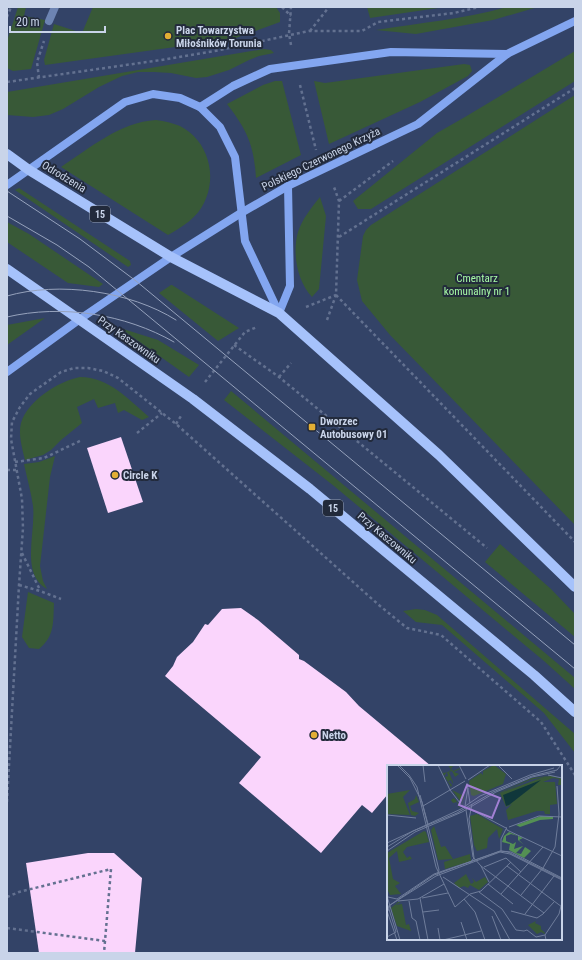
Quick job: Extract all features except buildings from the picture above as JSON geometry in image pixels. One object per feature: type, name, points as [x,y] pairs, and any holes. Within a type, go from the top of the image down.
[{"type":"main road","name":"Odrodzenia","points":[[7,154],[29,170],[171,257]]},
{"type":"main road","name":"15","points":[[171,257],[279,313],[439,455],[575,587]]},
{"type":"main road","name":"15","points":[[7,269],[80,319]]},
{"type":"main road","name":"Przy Kaszowniku","points":[[80,319],[193,399],[310,489],[534,675],[575,712]]},
{"type":"street","points":[[49,21],[55,7]]},
{"type":"street","name":"Polskiego Czerwonego Krzyża","points":[[7,372],[80,319],[171,257],[241,213],[288,186],[418,124],[507,54],[575,21]]},
{"type":"street","name":"Polskiego Czerwonego Krzyża","points":[[200,107],[233,86],[270,69],[391,52],[507,54]]},
{"type":"street","points":[[7,185],[125,102],[153,94],[180,98],[200,107],[220,127],[235,157],[245,241],[279,313]]},
{"type":"street","points":[[279,313],[290,286],[288,186]]},
{"type":"path","points":[[7,17],[8,11],[11,7]]},
{"type":"path","points":[[282,7],[291,16]]},
{"type":"path","points":[[292,7],[289,34],[292,47]]},
{"type":"path","points":[[309,31],[329,7]]},
{"type":"path","points":[[7,82],[161,60],[220,50],[289,34],[309,31],[362,31],[378,22],[454,13],[480,7]]},
{"type":"path","points":[[39,78],[37,62],[49,21]]},
{"type":"path","points":[[300,84],[316,151]]},
{"type":"path","points":[[339,237],[575,88]]},
{"type":"path","points":[[339,201],[399,156]]},
{"type":"path","points":[[327,320],[336,295],[339,237],[339,201],[332,184]]},
{"type":"path","points":[[313,304],[336,295]]},
{"type":"path","points":[[336,295],[575,542]]},
{"type":"path","points":[[203,384],[245,332]]},
{"type":"path","points":[[234,345],[280,377],[487,548]]},
{"type":"path","points":[[280,377],[291,363]]},
{"type":"path","points":[[7,802],[18,585],[23,528],[22,499],[11,439],[12,422],[20,407],[30,394],[61,372],[74,368],[88,368],[103,371],[118,378],[162,413],[380,606],[407,628],[441,635],[541,722],[575,775]]},
{"type":"path","points":[[137,433],[162,413]]},
{"type":"path","points":[[15,462],[44,458],[82,440]]},
{"type":"path","points":[[7,470],[17,470]]},
{"type":"path","points":[[22,553],[40,591]]},
{"type":"path","points":[[18,585],[61,599]]},
{"type":"path","points":[[7,897],[19,892],[111,869],[104,953]]},
{"type":"path","points":[[7,928],[105,941]]},
{"type":"green space","points":[[18,7],[26,7],[24,16],[45,20],[31,69],[13,71],[7,68],[7,41]]},
{"type":"green space","name":"Plac Towarzystwa Miłośników Torunia","points":[[93,7],[276,7],[280,13],[280,22],[233,39],[45,65],[44,60],[54,24],[82,33]]},
{"type":"green space","points":[[367,7],[445,7],[370,18]]},
{"type":"green space","points":[[507,7],[538,7],[493,20],[416,34],[376,30],[458,18]]},
{"type":"green space","points":[[264,49],[271,50],[274,53],[259,56],[229,70],[207,77],[196,78],[171,73],[138,72],[122,76],[99,87],[63,109],[49,115],[33,117],[7,115],[7,92]]},
{"type":"green space","points":[[575,51],[575,81],[371,209],[358,209],[353,201],[437,133]]},
{"type":"green space","points":[[464,64],[470,65],[472,71],[468,76],[420,102],[329,144],[314,81],[325,83]]},
{"type":"green space","points":[[275,81],[282,81],[301,155],[256,178],[253,156],[248,138],[240,122],[227,104],[263,85]]},
{"type":"green space","name":"Cmentarz komunalny nr 1","points":[[575,95],[575,525],[390,335],[362,301],[357,280],[363,236],[371,225]]},
{"type":"green space","points":[[156,120],[180,126],[190,132],[204,149],[210,170],[208,193],[201,208],[189,222],[168,235],[61,167],[94,144],[118,131],[143,122]]},
{"type":"green space","points":[[19,188],[130,261],[131,265],[128,267],[15,190]]},
{"type":"green space","points":[[320,197],[326,216],[319,289],[312,297],[299,275],[296,258],[296,240],[302,222]]},
{"type":"green space","points":[[7,222],[29,234],[103,284],[99,287],[68,283],[7,242]]},
{"type":"green space","points":[[171,285],[239,328],[218,341],[159,293]]},
{"type":"green space","points":[[45,318],[7,345],[7,325]]},
{"type":"green space","points":[[120,328],[158,340],[199,365],[189,377]]},
{"type":"green space","points":[[80,377],[100,381],[118,390],[149,417],[142,420],[124,410],[118,413],[115,403],[98,408],[94,399],[77,407],[82,423],[51,450],[43,455],[25,460],[20,432],[21,423],[30,407],[37,399],[54,387]]},
{"type":"green space","points":[[231,391],[575,678],[575,689],[544,661],[334,486],[224,400]]},
{"type":"green space","points":[[55,456],[50,477],[40,566],[43,581],[47,589],[39,582],[31,563],[33,506],[24,464],[39,462]]},
{"type":"green space","points":[[500,544],[551,589],[575,614],[575,637],[485,562]]},
{"type":"green space","points":[[28,592],[54,603],[51,634],[39,649],[29,648],[22,637]]},
{"type":"green space","points":[[416,609],[425,610],[437,615],[575,734],[575,753],[544,713],[442,625],[416,622],[403,611]]},
{"type":"tram line","points":[[7,191],[80,239],[136,281],[575,645]]},
{"type":"tram line","points":[[7,216],[57,245],[89,267],[575,669]]},
{"type":"tram line","points":[[7,296],[49,289],[71,289],[94,292],[138,302],[158,310],[176,320]]},
{"type":"tram line","points":[[7,317],[49,311],[93,314],[135,324],[174,342]]},
{"type":"place","name":"Plac Towarzystwa Miłośników Torunia","points":[[168,36]]},
{"type":"place","name":"Dworzec Autobusowy 01","points":[[312,427]]},
{"type":"place","name":"Circle K","points":[[115,475]]},
{"type":"place","name":"Netto","points":[[314,735]]}]
